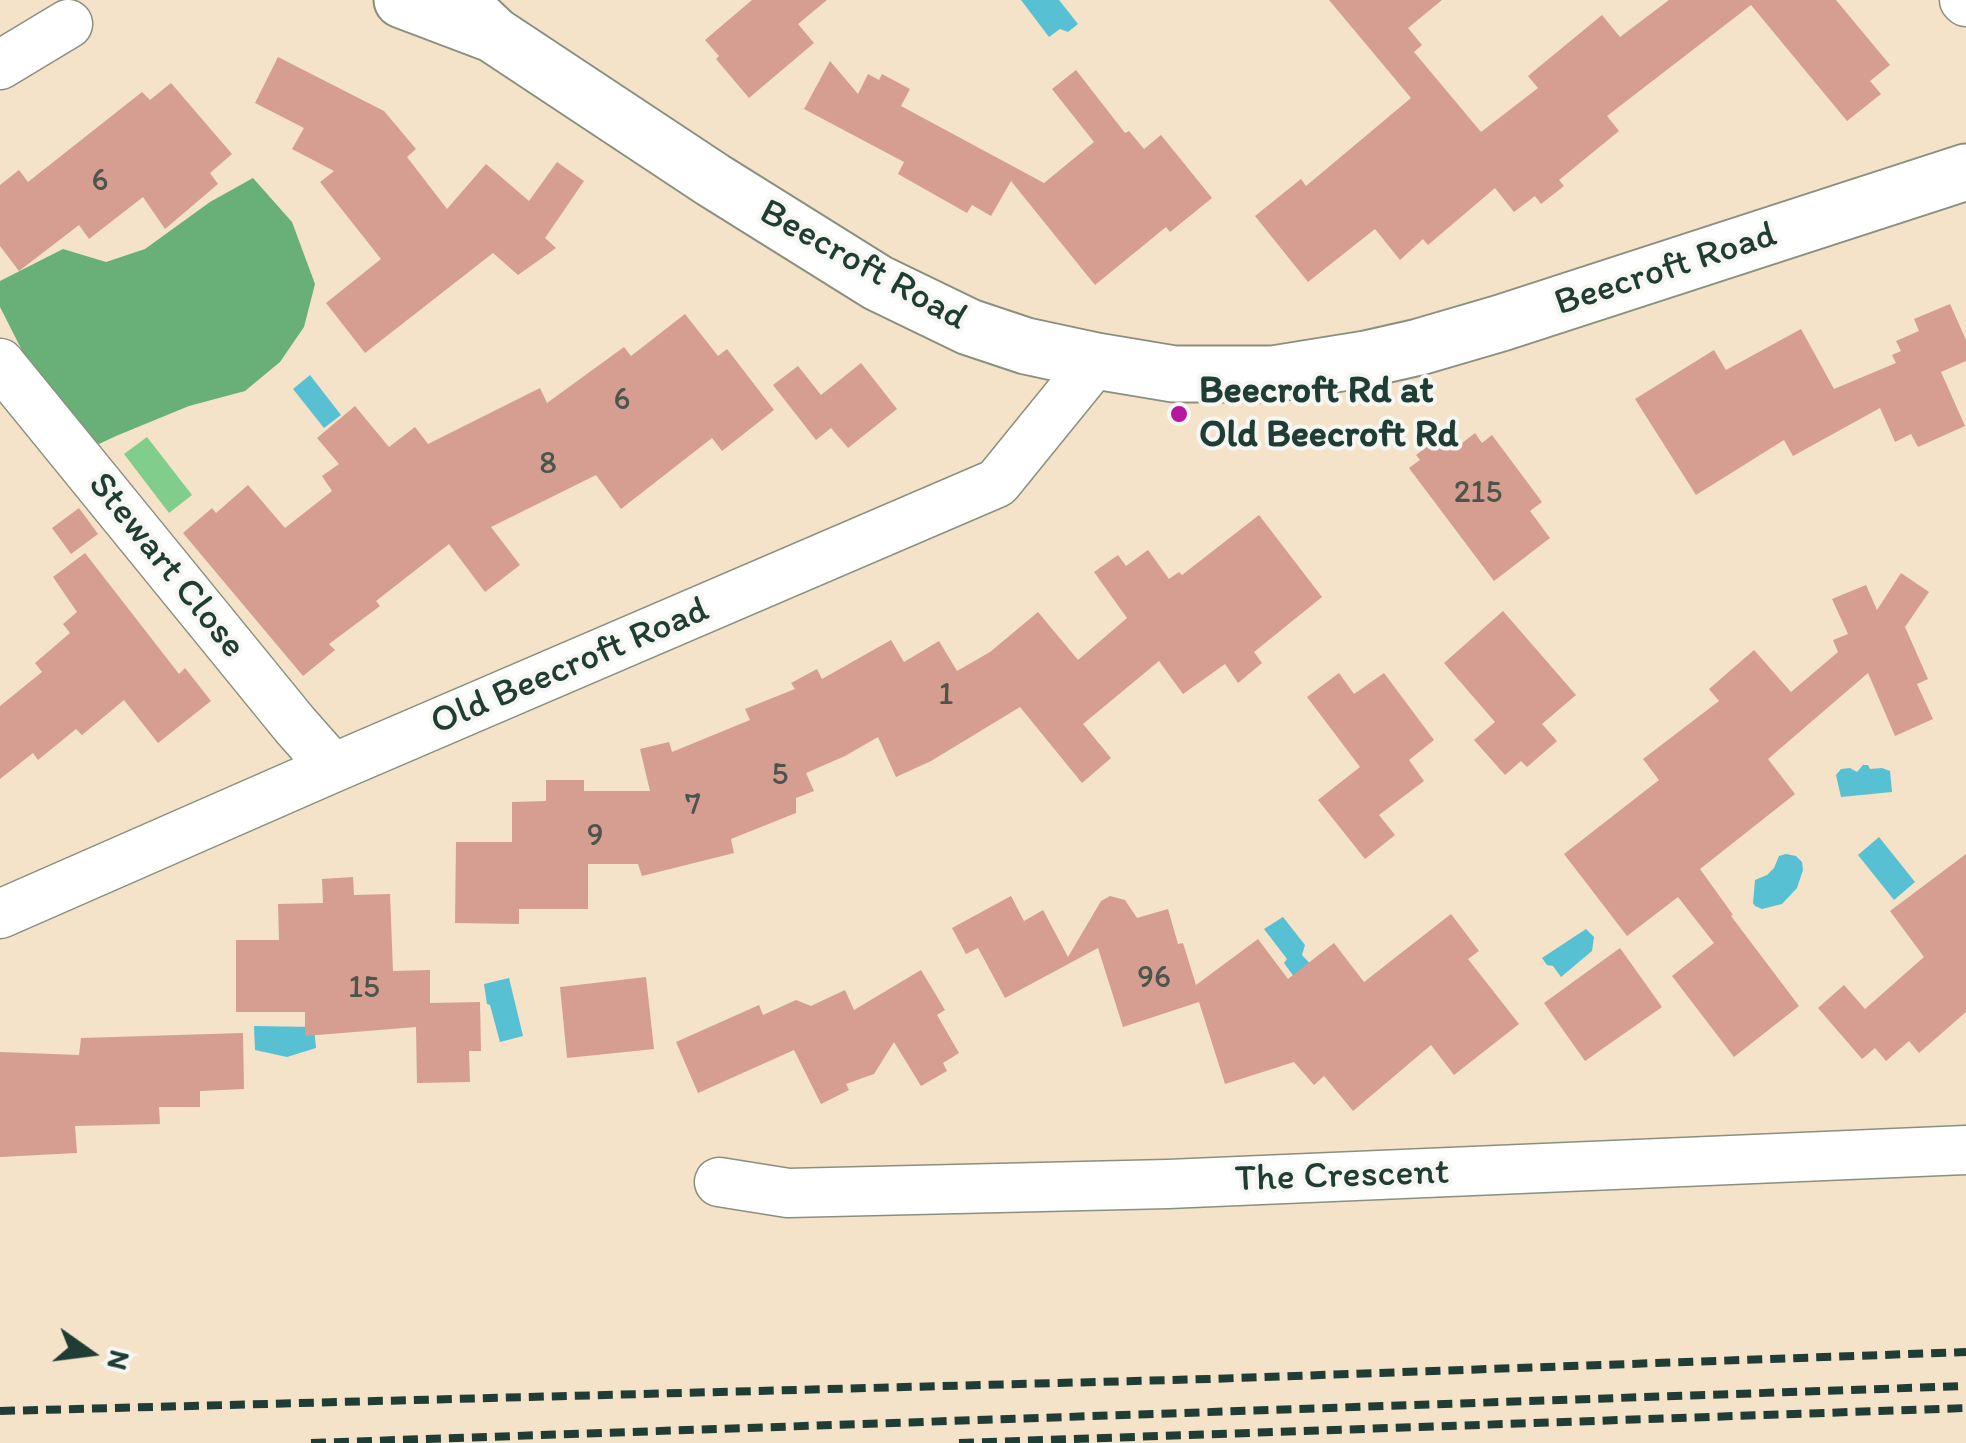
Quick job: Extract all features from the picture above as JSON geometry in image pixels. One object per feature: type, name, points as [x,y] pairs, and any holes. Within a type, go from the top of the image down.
[{"type":"main road","name":"Beecroft Road","points":[[402,0],[476,18],[713,180],[878,282],[968,327],[1026,346],[1096,362],[1174,374],[1273,374],[1366,359],[1501,323],[1966,172]]},
{"type":"street","points":[[0,65],[68,24]]},
{"type":"street","name":"Old Beecroft Road","points":[[0,914],[997,483],[1096,362]]},
{"type":"street","name":"Stewart Close","points":[[0,363],[333,768]]},
{"type":"street","name":"The Crescent","points":[[719,1182],[788,1193],[1111,1186],[1966,1150]]},
{"type":"green space","points":[[253,178],[292,222],[315,284],[304,327],[280,362],[245,391],[189,406],[82,452],[39,384],[0,307],[0,281],[63,249],[106,262],[145,249],[210,202]]},
{"type":"green space","points":[[147,437],[192,495],[169,513],[124,454]]},
{"type":"water","points":[[1021,0],[1059,0],[1078,24],[1068,32],[1060,29],[1049,37]]},
{"type":"water","points":[[310,375],[341,415],[324,428],[293,389]]},
{"type":"water","points":[[1863,765],[1890,771],[1892,792],[1841,797],[1836,775],[1841,769],[1857,772]]},
{"type":"water","points":[[1879,837],[1915,882],[1894,900],[1858,855]]},
{"type":"water","points":[[1786,854],[1802,862],[1797,888],[1782,904],[1762,909],[1755,906],[1755,880],[1767,875],[1779,856]]},
{"type":"water","points":[[1283,917],[1305,945],[1302,955],[1314,968],[1297,981],[1284,963],[1287,959],[1264,929]]},
{"type":"water","points":[[1586,929],[1594,937],[1592,951],[1561,977],[1542,958]]},
{"type":"water","points":[[509,978],[523,1036],[500,1042],[484,984]]},
{"type":"water","points":[[254,1026],[314,1027],[316,1048],[287,1057],[255,1050]]},
{"type":"building","points":[[752,0],[827,0],[798,24],[814,43],[749,98],[705,40]]},
{"type":"building","points":[[1329,0],[1442,0],[1408,28],[1422,45],[1414,52],[1481,132],[1538,88],[1528,76],[1602,15],[1620,37],[1669,0],[1836,0],[1890,65],[1870,81],[1881,94],[1847,121],[1751,5],[1607,116],[1619,131],[1559,180],[1564,186],[1541,204],[1535,196],[1514,212],[1495,188],[1428,245],[1423,239],[1400,260],[1375,229],[1308,282],[1255,216],[1301,179],[1306,186],[1411,98]]},
{"type":"building","points":[[278,57],[384,111],[416,149],[407,157],[447,209],[486,164],[529,201],[557,162],[584,181],[545,238],[556,248],[518,275],[493,253],[365,353],[326,303],[381,259],[320,182],[334,171],[292,149],[304,128],[255,103]]},
{"type":"building","points":[[830,61],[858,94],[868,74],[879,80],[882,74],[910,89],[901,106],[1044,183],[1094,142],[1052,89],[1076,70],[1125,133],[1129,131],[1144,149],[1161,135],[1212,198],[1170,232],[1166,227],[1095,285],[1011,181],[991,216],[972,205],[967,213],[898,174],[904,162],[804,109]]},
{"type":"building","points":[[171,83],[232,154],[210,173],[218,184],[165,229],[143,197],[89,239],[79,225],[19,271],[0,246],[0,185],[19,170],[28,182],[142,92],[150,100]]},
{"type":"building","points":[[1950,304],[1966,340],[1966,361],[1941,372],[1965,426],[1918,447],[1911,434],[1895,442],[1880,408],[1793,456],[1784,440],[1696,495],[1635,399],[1714,350],[1726,370],[1801,329],[1834,389],[1896,363],[1892,355],[1901,351],[1896,341],[1919,331],[1914,319]]},
{"type":"building","points":[[685,314],[718,356],[727,349],[774,410],[722,451],[712,438],[621,509],[596,475],[491,527],[520,565],[485,592],[449,544],[376,601],[380,606],[329,644],[335,650],[303,676],[183,533],[212,508],[216,513],[248,485],[285,528],[332,491],[322,476],[339,464],[317,438],[355,406],[389,447],[415,427],[428,444],[540,388],[547,403],[624,347],[631,356]]},
{"type":"building","points":[[861,363],[897,409],[848,448],[831,428],[816,440],[773,385],[798,366],[821,395]]},
{"type":"building","points":[[1475,433],[1482,443],[1492,435],[1542,502],[1530,511],[1550,538],[1494,581],[1409,468],[1420,460],[1416,455],[1441,436],[1452,451]]},
{"type":"building","points":[[79,508],[98,534],[71,554],[52,528]]},
{"type":"building","points":[[1259,515],[1322,597],[1254,652],[1262,663],[1238,683],[1225,664],[1183,694],[1159,661],[1083,724],[1111,758],[1082,783],[1020,707],[931,761],[896,777],[878,737],[806,773],[814,791],[796,798],[796,813],[731,839],[734,853],[642,876],[638,864],[588,864],[588,909],[519,909],[519,924],[455,923],[456,842],[512,842],[512,802],[546,801],[546,780],[584,780],[584,791],[650,791],[640,749],[669,742],[672,752],[750,720],[745,709],[795,689],[791,683],[817,669],[822,679],[891,640],[904,662],[939,641],[957,671],[990,652],[1038,612],[1078,660],[1127,618],[1094,572],[1118,555],[1126,566],[1148,550],[1169,579],[1179,572],[1182,575]]},
{"type":"building","points":[[85,553],[179,674],[185,668],[211,701],[158,743],[124,700],[82,735],[76,729],[38,760],[33,753],[0,779],[0,706],[42,672],[35,663],[70,633],[63,624],[77,612],[53,577]]},
{"type":"building","points":[[1901,573],[1929,592],[1905,627],[1928,679],[1917,684],[1933,719],[1895,736],[1868,673],[1768,759],[1795,794],[1700,869],[1799,1006],[1734,1057],[1672,976],[1714,943],[1678,897],[1627,936],[1564,854],[1659,780],[1643,759],[1719,701],[1709,689],[1754,650],[1791,692],[1838,652],[1833,640],[1848,634],[1832,599],[1866,585],[1877,610]]},
{"type":"building","points":[[1503,611],[1576,695],[1542,724],[1557,741],[1527,767],[1521,761],[1505,775],[1474,740],[1495,722],[1444,663]]},
{"type":"building","points":[[1339,673],[1354,694],[1384,673],[1434,740],[1409,760],[1424,781],[1379,815],[1395,835],[1365,859],[1318,800],[1360,767],[1307,697]]},
{"type":"building","points":[[1966,854],[1966,1012],[1919,1053],[1909,1041],[1886,1061],[1875,1048],[1862,1059],[1818,1008],[1844,985],[1865,1009],[1924,957],[1890,911]]},
{"type":"building","points":[[353,877],[354,895],[390,894],[393,971],[430,970],[430,1003],[480,1002],[481,1051],[469,1051],[470,1082],[417,1083],[416,1027],[305,1036],[305,1012],[236,1012],[236,940],[279,940],[278,904],[323,903],[322,879]]},
{"type":"building","points":[[1011,896],[1024,921],[1043,910],[1068,957],[1101,901],[1110,896],[1125,900],[1137,918],[1168,909],[1196,985],[1258,939],[1288,979],[1334,943],[1364,982],[1451,914],[1479,951],[1468,959],[1519,1024],[1454,1075],[1431,1045],[1353,1111],[1324,1076],[1314,1085],[1294,1062],[1225,1084],[1199,1002],[1123,1027],[1098,948],[1005,998],[978,948],[966,954],[952,928]]},
{"type":"building","points":[[1620,948],[1662,1007],[1585,1061],[1544,1003]]},
{"type":"building","points":[[921,970],[945,1010],[937,1015],[959,1053],[943,1063],[947,1071],[921,1086],[894,1042],[874,1074],[846,1084],[849,1090],[821,1104],[794,1050],[698,1093],[676,1042],[759,1005],[763,1015],[796,1000],[811,1006],[845,990],[854,1010]]},
{"type":"building","points":[[646,977],[654,1049],[567,1058],[560,987]]},
{"type":"building","points":[[243,1033],[244,1089],[200,1091],[200,1107],[159,1107],[160,1124],[75,1126],[77,1153],[0,1157],[0,1052],[79,1055],[81,1038]]},
{"type":"railway","points":[[0,1411],[1209,1379],[1966,1352]]},
{"type":"railway","points":[[311,1443],[1966,1386]]},
{"type":"railway","points":[[959,1443],[1966,1408]]},
{"type":"place","name":"Beecroft Rd at Old Beecroft Rd","points":[[1179,414]]}]
